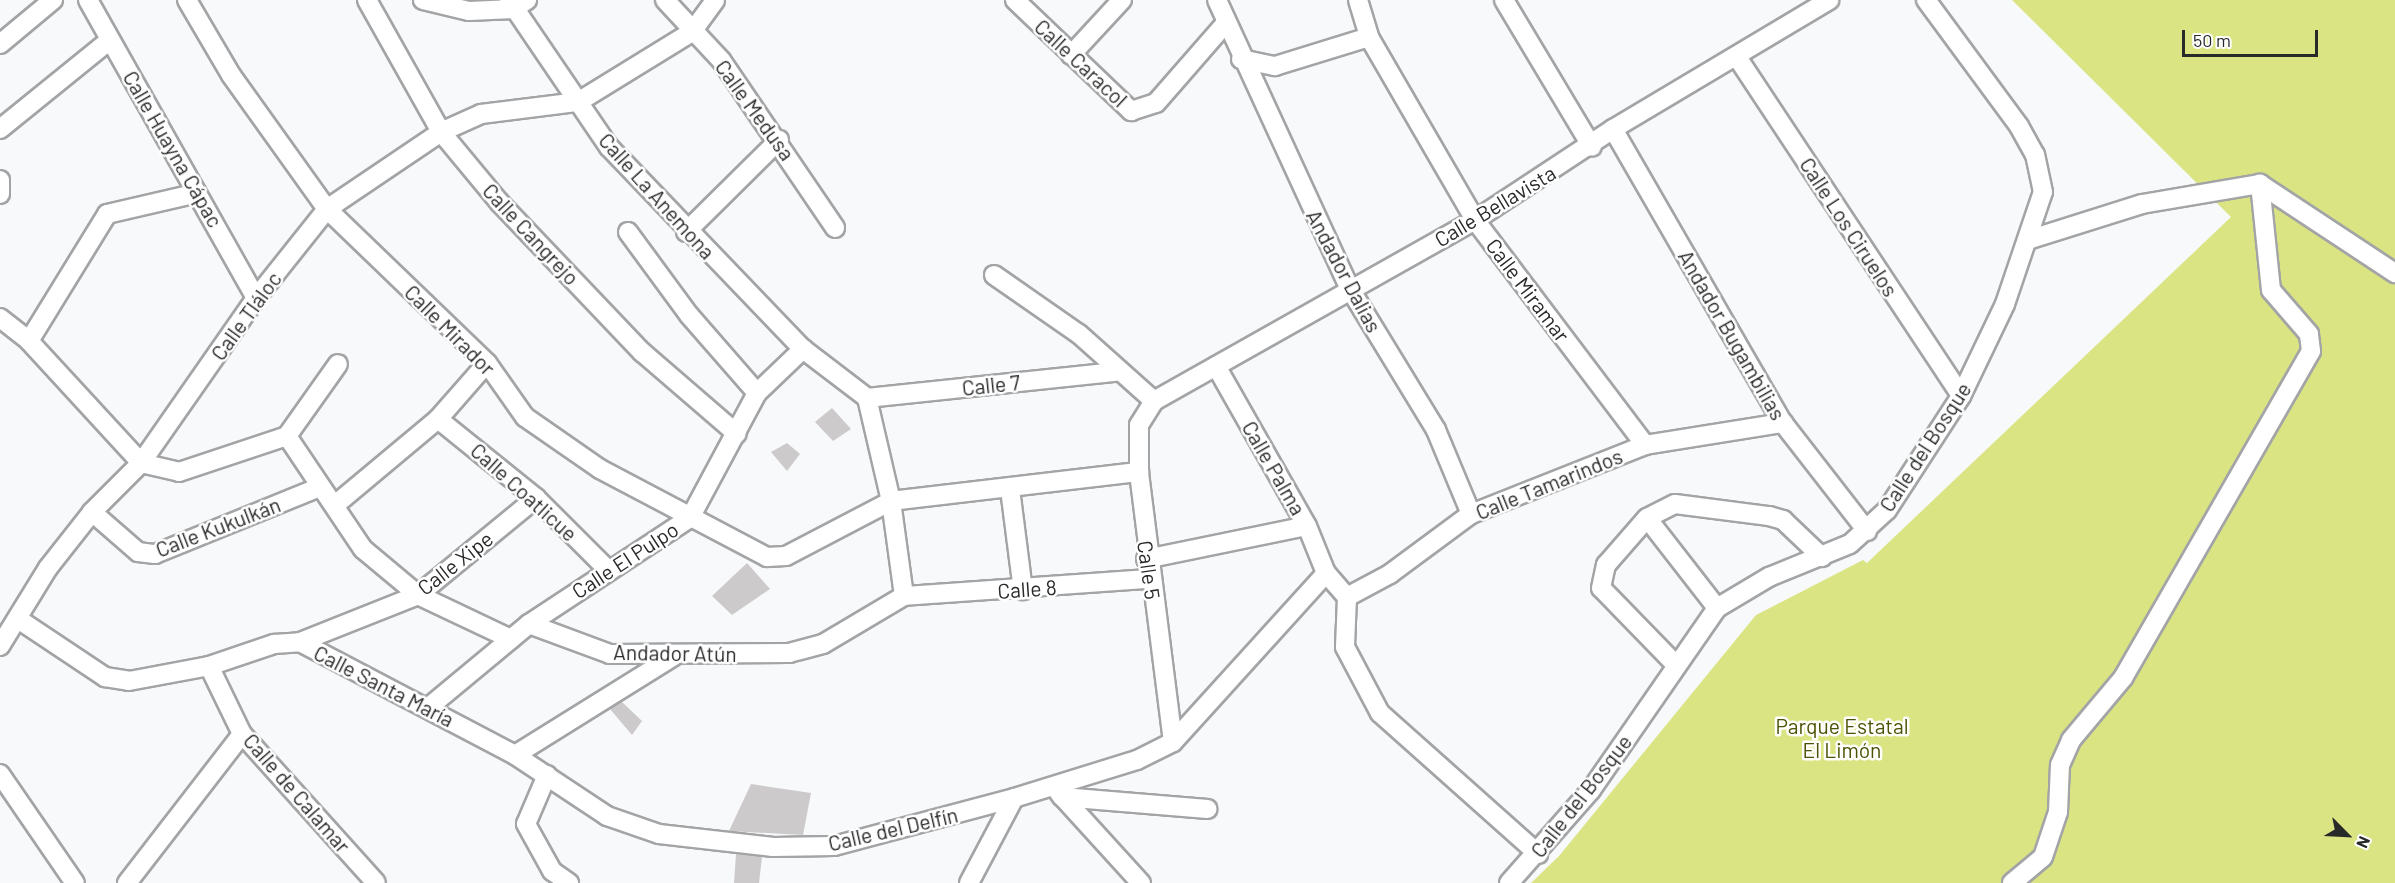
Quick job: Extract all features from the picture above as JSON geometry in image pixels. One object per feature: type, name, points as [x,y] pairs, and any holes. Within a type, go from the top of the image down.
[{"type":"street","points":[[0,44],[53,0]]},
{"type":"street","name":"Calle Huayna Cápac","points":[[88,0],[256,298]]},
{"type":"street","name":"Calle Mirador","points":[[187,0],[231,75],[327,209],[488,363],[525,417],[600,470],[767,557],[786,556],[891,501]]},
{"type":"street","name":"Calle Cangrejo","points":[[367,0],[441,132],[642,352],[737,434]]},
{"type":"street","points":[[423,0],[469,11],[516,3]]},
{"type":"street","name":"Calle Medusa","points":[[664,0],[721,60],[779,140],[835,228]]},
{"type":"street","points":[[578,102],[692,32],[715,0]]},
{"type":"street","name":"Calle Caracol","points":[[1015,0],[1131,111],[1156,103],[1225,24]]},
{"type":"street","points":[[1071,55],[1122,0]]},
{"type":"street","name":"Andador Dalias","points":[[1217,0],[1241,59],[1350,289],[1436,430],[1471,514]]},
{"type":"street","name":"Calle Miramar","points":[[1358,0],[1369,37],[1475,220],[1645,445]]},
{"type":"street","points":[[1504,0],[1592,147]]},
{"type":"street","name":"Calle Bellavista","points":[[1154,401],[1475,220],[1592,147],[1613,129],[1829,0]]},
{"type":"street","name":"Calle del Bosque","points":[[1509,883],[1538,854],[1592,790],[1717,608],[1769,578],[1821,557],[1867,531],[1887,510],[1961,396],[2031,239],[2043,192],[2035,156],[2019,126],[1926,0]]},
{"type":"street","name":"Calle La Anemona","points":[[516,3],[609,147],[686,232],[803,349],[867,398]]},
{"type":"street","points":[[1241,59],[1275,66],[1369,37]]},
{"type":"street","points":[[0,129],[110,40]]},
{"type":"street","name":"Calle Los Ciruelos","points":[[1737,57],[1961,396]]},
{"type":"street","name":"Calle Tláloc","points":[[0,646],[92,512],[141,463],[256,298],[327,209],[441,132],[482,114],[578,102]]},
{"type":"street","name":"Andador Bugambilias","points":[[1613,129],[1783,423],[1867,531]]},
{"type":"street","points":[[686,232],[779,140]]},
{"type":"street","points":[[2012,883],[2025,877],[2043,857],[2058,812],[2060,765],[2071,740],[2122,678],[2311,351],[2309,334],[2271,290],[2260,184]]},
{"type":"street","points":[[2031,239],[2142,204],[2260,184],[2395,273]]},
{"type":"street","points":[[29,341],[107,214],[197,193]]},
{"type":"street","points":[[628,232],[688,315],[757,393]]},
{"type":"street","points":[[994,274],[1079,334],[1116,372],[1154,401]]},
{"type":"street","points":[[0,318],[29,341],[141,463],[179,472],[287,436],[338,364]]},
{"type":"street","name":"Calle El Pulpo","points":[[429,707],[529,624],[607,569],[690,518],[757,393],[803,349]]},
{"type":"street","points":[[335,505],[438,418],[488,363]]},
{"type":"street","name":"Calle Palma","points":[[1216,366],[1307,526],[1326,573],[1343,594]]},
{"type":"street","name":"Calle 7","points":[[867,398],[1116,372]]},
{"type":"street","points":[[867,398],[891,501],[904,596]]},
{"type":"street","name":"Calle 5","points":[[1154,401],[1139,426],[1139,472],[1146,559],[1173,742]]},
{"type":"street","name":"Calle Coatlicue","points":[[438,418],[536,498],[607,569]]},
{"type":"street","name":"Calle Tamarindos","points":[[1343,594],[1390,574],[1471,514],[1645,445],[1783,423]]},
{"type":"street","points":[[287,436],[363,549],[418,595],[511,639]]},
{"type":"street","points":[[891,501],[1010,489],[1139,472]]},
{"type":"street","name":"Calle Kukulkán","points":[[92,512],[138,552],[155,554],[320,487]]},
{"type":"street","points":[[1010,489],[1023,590]]},
{"type":"street","name":"Calle Xipe","points":[[300,642],[418,595],[536,498]]},
{"type":"street","points":[[1676,665],[1601,588],[1606,565],[1647,518],[1675,504],[1769,516],[1783,520],[1821,557]]},
{"type":"street","points":[[1647,518],[1717,608]]},
{"type":"street","points":[[1146,559],[1307,526]]},
{"type":"street","points":[[1173,742],[1326,573]]},
{"type":"street","name":"Calle 8","points":[[904,596],[1023,590],[1150,579]]},
{"type":"street","points":[[1343,594],[1345,647],[1380,713],[1538,854]]},
{"type":"street","name":"Andador Atún","points":[[529,624],[610,654],[674,656],[789,653],[823,644],[904,596]]},
{"type":"street","name":"Calle Santa María","points":[[18,619],[105,677],[129,681],[209,666],[274,644],[300,642],[429,707],[515,755]]},
{"type":"street","points":[[515,755],[674,656]]},
{"type":"street","name":"Calle de Calamar","points":[[209,666],[242,734],[376,883]]},
{"type":"street","points":[[134,881],[242,734]]},
{"type":"street","name":"Calle del Delfín","points":[[515,755],[607,816],[659,834],[773,847],[834,846],[1014,798],[1058,791],[1137,760],[1173,742]]},
{"type":"street","points":[[0,774],[75,883]]},
{"type":"street","points":[[547,775],[526,824],[552,871],[569,883]]},
{"type":"street","points":[[1058,791],[1208,809]]},
{"type":"street","points":[[1058,791],[1141,883]]},
{"type":"street","points":[[973,882],[1014,798]]},
{"type":"green space","name":"Parque Estatal El Limón","points":[[2012,0],[2395,0],[2395,883],[1531,883],[1559,856],[1756,615],[1863,560],[1867,563],[2231,217]]},
{"type":"building","points":[[832,408],[851,429],[833,441],[815,422]]},
{"type":"building","points":[[787,443],[800,454],[787,471],[771,452]]},
{"type":"building","points":[[747,563],[770,589],[732,615],[712,596]]},
{"type":"building","points":[[622,702],[642,721],[632,735],[610,709]]},
{"type":"building","points":[[751,784],[811,793],[803,835],[729,831]]},
{"type":"building","points":[[736,854],[762,857],[759,883],[734,883]]}]
